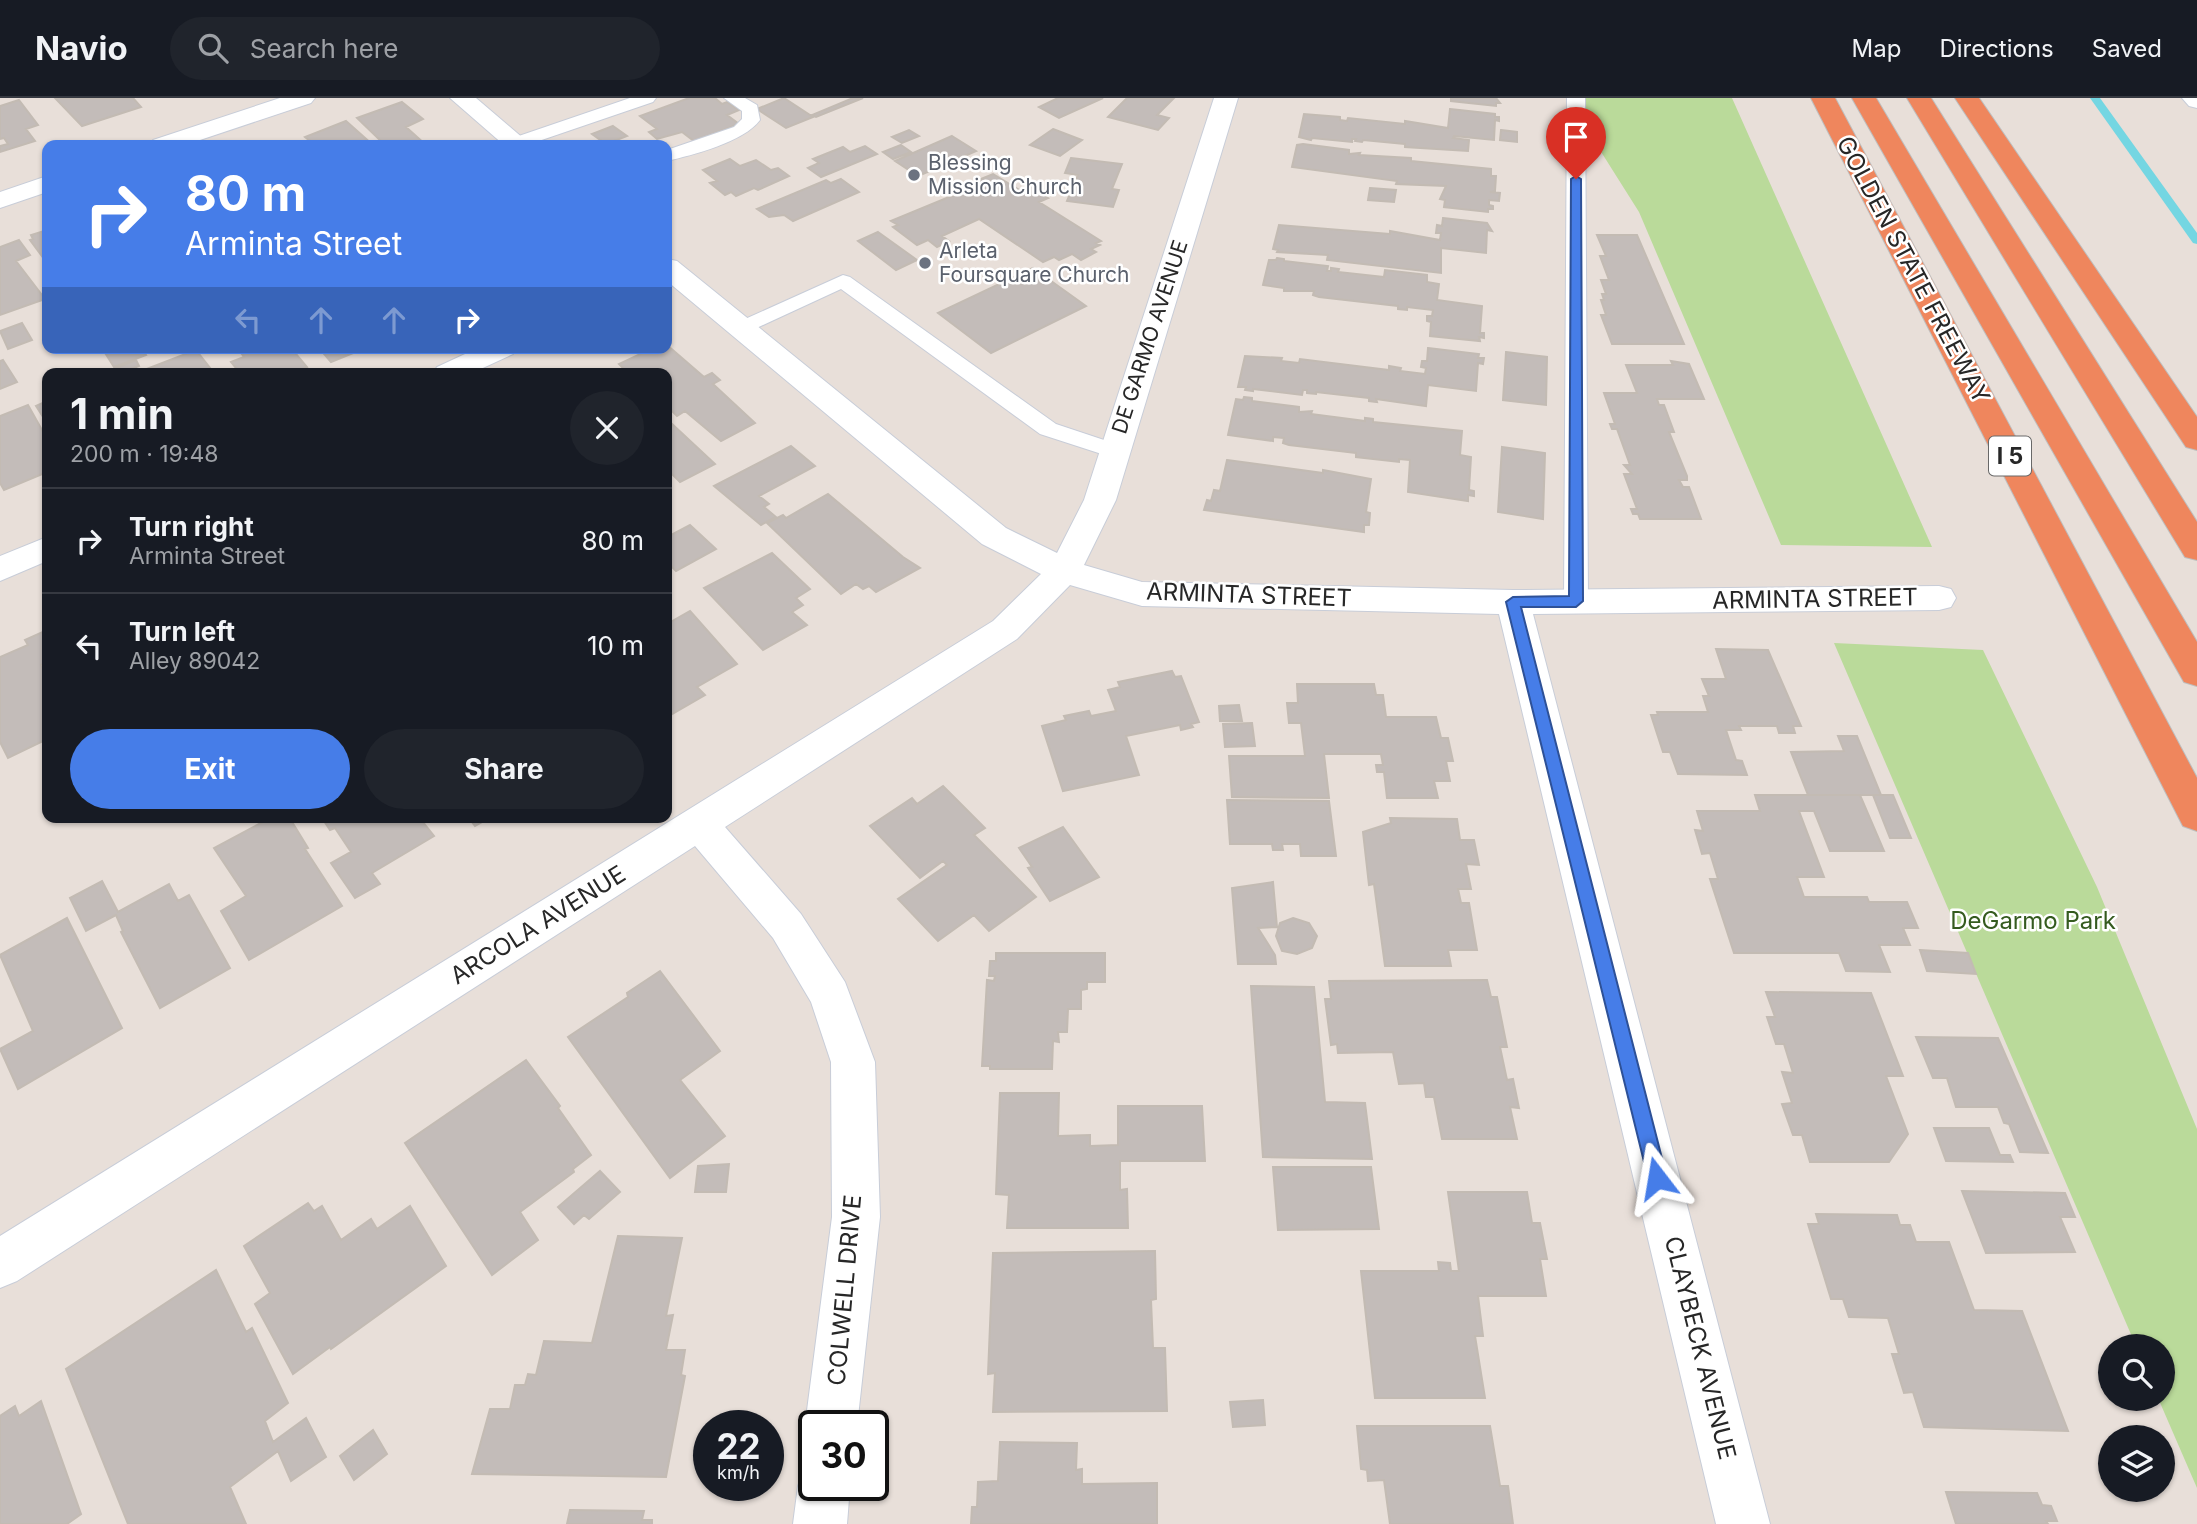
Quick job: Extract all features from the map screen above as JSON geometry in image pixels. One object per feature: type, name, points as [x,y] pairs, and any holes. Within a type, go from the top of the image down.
[{"type":"highway","name":"GOLDEN STATE FREEWAY","points":[[1823,98],[2197,815]]},
{"type":"highway","points":[[1864,98],[2197,673]]},
{"type":"highway","points":[[1919,98],[2197,549]]},
{"type":"highway","points":[[1967,98],[2197,440]]},
{"type":"street","points":[[177,140],[303,98]]},
{"type":"street","points":[[462,98],[513,140]]},
{"type":"street","name":"DE GARMO AVENUE","points":[[1063,571],[1100,500],[1226,98]]},
{"type":"street","points":[[0,200],[42,186]]},
{"type":"street","name":"ARMINTA STREET","points":[[672,274],[994,537],[1063,571],[1142,594],[1513,602],[1939,598]]},
{"type":"street","points":[[458,368],[490,354]]},
{"type":"street","points":[[0,569],[42,550]]},
{"type":"street","name":"ARCOLA AVENUE","points":[[0,1264],[1004,630],[1063,571]]},
{"type":"street","name":"CLAYBECK AVENUE","points":[[1513,602],[1744,1524]]},
{"type":"street","name":"COLWELL DRIVE","points":[[699,824],[787,926],[830,995],[853,1062],[856,1217],[833,1410]]},
{"type":"street","points":[[820,1524],[822,1501]]},
{"type":"lane","points":[[529,140],[647,98]]},
{"type":"lane","points":[[672,154],[740,131],[751,120],[751,110],[733,98]]},
{"type":"lane","points":[[1576,98],[1576,601]]},
{"type":"lane","points":[[741,328],[842,281],[1048,429],[1114,452]]},
{"type":"green space","points":[[1586,98],[1732,98],[1932,547],[1781,545],[1639,212],[1586,128]]},
{"type":"green space","name":"DeGarmo Park","points":[[1834,643],[1983,650],[2097,887],[2197,1129],[2197,1488],[2175,1437],[2175,1425],[2170,1425],[2164,1411],[2175,1411],[2175,1334],[2131,1334]]},
{"type":"building","points":[[55,98],[133,98],[141,107],[82,126]]},
{"type":"building","points":[[689,98],[715,98],[722,104],[727,102],[739,110],[727,115],[739,124],[694,141],[682,132],[657,139],[649,132],[657,129],[640,116]]},
{"type":"building","points":[[784,98],[813,117],[786,128],[757,109]]},
{"type":"building","points":[[853,98],[863,98],[816,117],[812,115]]},
{"type":"building","points":[[1058,98],[1103,98],[1059,118],[1039,107]]},
{"type":"building","points":[[1127,98],[1174,98],[1157,115],[1169,118],[1158,130],[1108,117]]},
{"type":"building","points":[[1451,98],[1496,98],[1500,103],[1496,103],[1496,106],[1451,101]]},
{"type":"building","points":[[19,100],[38,125],[26,129],[35,141],[0,152],[0,146],[8,144],[4,138],[0,139],[0,106]]},
{"type":"building","points":[[402,102],[423,119],[406,127],[420,140],[380,140],[357,118]]},
{"type":"building","points":[[1450,109],[1495,114],[1499,121],[1495,120],[1494,140],[1454,136],[1453,138],[1469,140],[1468,151],[1405,147],[1405,144],[1362,142],[1355,141],[1356,139],[1352,139],[1352,142],[1299,137],[1304,114],[1340,117],[1340,120],[1347,121],[1348,118],[1405,124],[1405,121],[1448,128]]},
{"type":"building","points":[[346,121],[367,140],[309,140],[305,137]]},
{"type":"building","points":[[613,126],[627,136],[616,140],[600,140],[592,134]]},
{"type":"building","points":[[1053,129],[1082,140],[1060,156],[1030,145]]},
{"type":"building","points":[[909,130],[919,136],[902,143],[892,137]]},
{"type":"building","points":[[1501,130],[1517,132],[1517,142],[1500,140]]},
{"type":"building","points":[[952,136],[976,151],[918,176],[895,161]]},
{"type":"building","points":[[901,145],[911,152],[893,159],[883,152]]},
{"type":"building","points":[[1297,145],[1349,150],[1349,154],[1411,158],[1411,161],[1491,169],[1491,176],[1496,176],[1495,191],[1490,192],[1500,193],[1499,201],[1489,200],[1493,209],[1488,209],[1488,212],[1444,207],[1445,200],[1440,199],[1446,186],[1396,184],[1397,181],[1292,167]]},
{"type":"building","points":[[865,146],[877,154],[821,177],[808,168],[819,163],[813,159],[843,147],[850,152]]},
{"type":"building","points":[[1071,158],[1122,164],[1112,189],[1119,190],[1113,207],[1067,201],[1078,175],[1065,173]]},
{"type":"building","points":[[730,159],[740,166],[756,160],[771,170],[778,168],[789,176],[758,190],[754,188],[736,196],[731,192],[725,195],[710,183],[717,181],[703,170]]},
{"type":"building","points":[[993,174],[1021,191],[1031,187],[1048,198],[1039,202],[1101,241],[1096,243],[1100,245],[1091,249],[1096,252],[1081,260],[1072,254],[1059,260],[1054,257],[1043,262],[979,219],[942,236],[949,241],[937,247],[928,240],[917,245],[893,227],[898,225],[891,221],[971,188],[966,185]]},
{"type":"building","points":[[841,179],[859,192],[793,221],[784,215],[769,217],[757,209],[826,180],[831,183]]},
{"type":"building","points":[[1370,188],[1396,190],[1394,202],[1368,200]]},
{"type":"building","points":[[1443,218],[1487,223],[1492,231],[1487,230],[1486,253],[1441,248],[1441,273],[1327,260],[1328,255],[1277,252],[1278,250],[1273,249],[1279,225],[1390,234],[1390,231],[1440,240],[1441,233],[1436,233],[1437,225],[1442,226]]},
{"type":"building","points":[[42,232],[42,256],[30,240],[33,239],[31,235]]},
{"type":"building","points":[[878,232],[917,260],[896,270],[858,241]]},
{"type":"building","points":[[1597,235],[1637,235],[1684,344],[1612,344],[1601,315],[1606,315],[1601,300],[1604,300],[1602,294],[1606,294],[1601,280],[1609,280],[1600,256],[1606,256]]},
{"type":"building","points":[[19,240],[30,255],[16,261],[42,295],[42,300],[0,315],[0,247]]},
{"type":"building","points":[[1277,258],[1328,266],[1327,271],[1331,271],[1331,268],[1339,269],[1338,272],[1384,277],[1385,270],[1427,275],[1427,282],[1439,284],[1437,300],[1482,306],[1480,333],[1484,333],[1484,338],[1479,337],[1480,341],[1430,336],[1431,322],[1427,321],[1427,316],[1432,316],[1433,310],[1407,307],[1407,310],[1398,309],[1398,306],[1319,297],[1313,295],[1314,291],[1284,291],[1284,288],[1263,285],[1269,260]]},
{"type":"building","points":[[1033,268],[1086,306],[991,353],[938,313]]},
{"type":"building","points":[[22,323],[32,340],[8,349],[0,331]]},
{"type":"building","points":[[1428,348],[1479,354],[1478,358],[1484,358],[1483,364],[1478,363],[1476,391],[1428,385],[1426,406],[1307,393],[1307,390],[1303,390],[1302,395],[1245,390],[1246,387],[1238,387],[1245,356],[1282,358],[1281,361],[1299,363],[1300,359],[1389,370],[1389,366],[1401,368],[1400,371],[1425,374],[1426,368],[1421,367],[1422,361],[1427,361]]},
{"type":"building","points":[[672,349],[704,377],[712,373],[720,380],[713,384],[755,423],[721,441],[685,411],[677,416],[672,411],[672,368],[623,368],[619,364],[640,354],[672,354]]},
{"type":"building","points":[[1506,352],[1547,357],[1546,405],[1503,400]]},
{"type":"building","points":[[106,354],[146,355],[114,367]]},
{"type":"building","points":[[186,354],[199,354],[210,368],[149,368]]},
{"type":"building","points":[[242,354],[296,354],[307,367],[236,368],[231,362],[244,357]]},
{"type":"building","points":[[324,354],[351,354],[331,362]]},
{"type":"building","points":[[3,360],[17,382],[0,389],[0,361]]},
{"type":"building","points":[[136,360],[139,366],[134,368],[116,368]]},
{"type":"building","points":[[1671,361],[1689,364],[1704,399],[1657,399],[1659,405],[1664,405],[1674,432],[1669,432],[1687,476],[1687,480],[1679,480],[1683,487],[1689,487],[1701,519],[1640,519],[1631,509],[1637,509],[1624,474],[1632,474],[1624,465],[1630,465],[1617,429],[1612,429],[1610,424],[1615,424],[1604,393],[1637,393],[1626,365],[1673,365]]},
{"type":"building","points":[[1244,397],[1252,398],[1252,401],[1299,407],[1299,412],[1312,411],[1311,414],[1462,431],[1460,455],[1471,457],[1469,490],[1474,491],[1474,496],[1468,495],[1468,501],[1408,492],[1410,460],[1399,459],[1399,462],[1356,457],[1356,453],[1289,445],[1283,443],[1284,438],[1273,437],[1273,441],[1228,435],[1236,399],[1243,400]]},
{"type":"building","points":[[42,403],[42,415],[36,406]]},
{"type":"building","points":[[28,405],[42,430],[42,474],[4,490],[0,483],[0,416]]},
{"type":"building","points":[[672,424],[715,464],[680,482],[672,474]]},
{"type":"building","points":[[791,446],[815,466],[759,496],[769,504],[764,507],[776,517],[761,525],[714,486]]},
{"type":"building","points":[[1502,447],[1545,453],[1543,519],[1498,512]]},
{"type":"building","points":[[1227,460],[1323,473],[1323,470],[1371,479],[1366,512],[1370,513],[1369,525],[1364,525],[1364,532],[1204,510],[1207,500],[1211,501],[1214,490],[1220,491]]},
{"type":"building","points":[[828,494],[920,568],[876,592],[869,586],[863,589],[856,584],[841,594],[767,523],[783,515],[786,518]]},
{"type":"building","points":[[690,525],[716,549],[676,571],[672,567],[672,534]]},
{"type":"building","points":[[772,553],[810,589],[796,598],[803,605],[792,612],[807,625],[763,650],[704,588]]},
{"type":"building","points":[[690,611],[737,664],[697,687],[705,695],[672,714],[672,621]]},
{"type":"building","points":[[42,632],[42,741],[8,758],[0,742],[0,657],[28,645],[25,640]]},
{"type":"building","points":[[1716,649],[1768,650],[1801,726],[1793,726],[1795,733],[1779,733],[1777,726],[1739,726],[1741,730],[1726,730],[1736,760],[1742,761],[1747,775],[1678,774],[1670,752],[1663,752],[1651,715],[1658,715],[1657,712],[1708,712],[1703,696],[1709,696],[1702,679],[1726,679]]},
{"type":"building","points":[[1172,671],[1175,677],[1181,676],[1199,722],[1191,724],[1193,727],[1181,730],[1180,725],[1126,736],[1139,775],[1063,791],[1042,726],[1066,720],[1064,716],[1089,711],[1091,716],[1116,711],[1108,690],[1120,687],[1118,682]]},
{"type":"building","points":[[1297,684],[1374,684],[1376,695],[1383,695],[1386,717],[1436,717],[1441,738],[1448,738],[1453,761],[1446,761],[1450,781],[1434,781],[1438,798],[1387,798],[1384,772],[1377,772],[1376,765],[1383,765],[1381,754],[1324,754],[1329,798],[1232,797],[1229,756],[1305,756],[1301,723],[1289,723],[1287,703],[1298,703]]},
{"type":"building","points":[[1239,705],[1242,721],[1220,721],[1219,706]]},
{"type":"building","points":[[1252,723],[1255,746],[1225,747],[1223,724]]},
{"type":"building","points":[[1838,736],[1857,736],[1881,795],[1808,795],[1791,752],[1844,751]]},
{"type":"building","points":[[943,786],[985,828],[974,835],[1036,897],[989,931],[974,915],[938,941],[898,899],[947,865],[943,861],[920,878],[870,826],[912,798],[917,804]]},
{"type":"building","points":[[1755,795],[1860,795],[1884,851],[1830,851],[1814,811],[1799,811],[1824,877],[1797,877],[1804,897],[1867,897],[1869,902],[1907,902],[1918,928],[1903,928],[1910,945],[1879,945],[1890,972],[1846,971],[1839,953],[1734,953],[1710,879],[1718,879],[1710,853],[1702,854],[1695,830],[1703,831],[1697,811],[1760,811]]},
{"type":"building","points":[[1873,795],[1893,795],[1911,838],[1890,838]]},
{"type":"building","points":[[1227,800],[1329,801],[1336,856],[1301,856],[1300,844],[1282,844],[1283,850],[1273,850],[1272,844],[1230,844]]},
{"type":"building","points":[[1390,818],[1457,819],[1460,840],[1474,840],[1479,865],[1466,864],[1471,889],[1458,889],[1461,903],[1469,903],[1477,950],[1448,950],[1451,966],[1385,966],[1374,884],[1369,885],[1363,832],[1391,823]]},
{"type":"building","points":[[261,823],[293,823],[308,848],[305,849],[342,906],[249,960],[221,911],[246,896],[214,848]]},
{"type":"building","points":[[325,823],[424,823],[434,836],[372,873],[380,884],[355,898],[331,863],[351,852],[335,828],[330,830]]},
{"type":"building","points":[[1063,827],[1099,877],[1050,901],[1028,868],[1032,867],[1019,848]]},
{"type":"building","points":[[102,881],[118,912],[169,884],[178,901],[189,895],[230,968],[160,1008],[121,932],[123,931],[116,915],[86,931],[70,898]]},
{"type":"building","points":[[1273,882],[1277,927],[1258,928],[1275,955],[1276,964],[1238,964],[1232,888]]},
{"type":"building","points":[[67,918],[122,1028],[18,1089],[0,1049],[33,1031],[0,955]]},
{"type":"building","points":[[1293,918],[1309,923],[1317,936],[1312,948],[1297,954],[1282,951],[1276,936],[1280,923]]},
{"type":"building","points":[[1920,950],[1968,953],[1976,974],[1927,971]]},
{"type":"building","points":[[996,953],[1105,953],[1105,982],[1087,982],[1087,989],[1081,990],[1081,1009],[1068,1009],[1067,1032],[1058,1032],[1059,1042],[1053,1041],[1052,1069],[990,1069],[990,1066],[982,1066],[987,980],[994,981],[995,976],[989,976],[990,961],[996,961]]},
{"type":"building","points":[[660,971],[720,1051],[680,1080],[725,1136],[670,1178],[568,1037],[628,997],[627,993]]},
{"type":"building","points":[[1487,980],[1491,997],[1497,997],[1507,1047],[1500,1047],[1507,1080],[1513,1079],[1519,1108],[1510,1107],[1517,1139],[1442,1139],[1434,1097],[1426,1097],[1424,1083],[1399,1084],[1393,1052],[1338,1053],[1337,1044],[1331,1045],[1325,999],[1331,999],[1329,981]]},
{"type":"building","points":[[1251,986],[1314,987],[1325,1102],[1365,1103],[1372,1159],[1263,1157]]},
{"type":"building","points":[[1766,992],[1871,993],[1903,1076],[1886,1076],[1908,1134],[1889,1162],[1810,1162],[1802,1135],[1793,1135],[1782,1104],[1792,1103],[1782,1072],[1793,1073],[1784,1044],[1776,1044],[1767,1017],[1775,1017]]},
{"type":"building","points":[[1916,1037],[1998,1038],[2048,1153],[2020,1152],[2009,1124],[2004,1123],[1998,1107],[1956,1107],[1947,1078],[1933,1078]]},
{"type":"building","points":[[526,1060],[591,1155],[573,1169],[574,1172],[520,1212],[538,1240],[492,1275],[405,1143]]},
{"type":"building","points":[[1000,1093],[1059,1093],[1058,1136],[1090,1135],[1090,1146],[1118,1145],[1118,1106],[1202,1106],[1205,1161],[1120,1161],[1120,1190],[1127,1189],[1128,1228],[1007,1228],[1009,1195],[996,1194]]},
{"type":"building","points":[[1934,1128],[1989,1128],[2000,1155],[2010,1155],[2013,1162],[1946,1161]]},
{"type":"building","points":[[729,1164],[726,1192],[695,1192],[698,1166]]},
{"type":"building","points":[[1273,1167],[1371,1167],[1379,1229],[1278,1230]]},
{"type":"building","points":[[600,1171],[620,1192],[589,1219],[584,1215],[574,1224],[558,1207]]},
{"type":"building","points":[[1962,1191],[2065,1193],[2075,1217],[2060,1217],[2075,1252],[1986,1253]]},
{"type":"building","points":[[1448,1192],[1527,1192],[1532,1223],[1540,1223],[1547,1259],[1540,1259],[1546,1296],[1478,1296],[1483,1336],[1475,1336],[1485,1398],[1375,1398],[1361,1271],[1439,1271],[1438,1262],[1450,1263],[1451,1271],[1459,1271]]},
{"type":"building","points":[[308,1203],[314,1211],[322,1206],[341,1240],[371,1219],[377,1229],[410,1206],[446,1266],[293,1374],[255,1304],[270,1293],[244,1246]]},
{"type":"building","points":[[1816,1214],[1897,1215],[1900,1225],[1910,1225],[1916,1242],[1949,1242],[1974,1310],[2022,1311],[2068,1431],[1924,1427],[1913,1392],[1904,1393],[1892,1354],[1899,1354],[1888,1318],[1849,1317],[1843,1299],[1831,1299],[1808,1224],[1819,1224]]},
{"type":"building","points":[[618,1236],[682,1238],[666,1316],[673,1315],[666,1350],[685,1350],[681,1375],[685,1376],[666,1477],[472,1474],[490,1409],[510,1409],[515,1385],[525,1385],[528,1374],[536,1375],[544,1341],[592,1343]]},
{"type":"building","points":[[1155,1251],[1156,1299],[1151,1300],[1153,1348],[1165,1348],[1167,1411],[993,1412],[995,1373],[988,1374],[993,1253]]},
{"type":"building","points":[[216,1270],[246,1332],[252,1328],[288,1403],[265,1421],[273,1442],[306,1418],[326,1457],[291,1481],[278,1451],[230,1487],[246,1524],[128,1524],[66,1369]]},
{"type":"building","points":[[1263,1400],[1265,1425],[1233,1427],[1230,1402]]},
{"type":"building","points":[[41,1401],[81,1514],[67,1524],[0,1524],[0,1416],[15,1406],[19,1416]]},
{"type":"building","points":[[1357,1426],[1490,1426],[1500,1486],[1508,1486],[1513,1524],[1390,1524],[1384,1480],[1368,1481],[1367,1470],[1361,1469]]},
{"type":"building","points":[[373,1430],[387,1454],[354,1480],[340,1456]]},
{"type":"building","points":[[1000,1442],[1077,1443],[1076,1470],[1082,1469],[1082,1484],[1157,1483],[1157,1524],[971,1524],[972,1507],[977,1507],[978,1482],[998,1481]]},
{"type":"building","points":[[1946,1492],[2037,1493],[2042,1505],[2051,1506],[2057,1521],[2046,1521],[2048,1524],[1956,1524]]},
{"type":"building","points":[[570,1510],[644,1511],[642,1520],[652,1520],[652,1524],[567,1524]]},
{"type":"waterway","points":[[2095,98],[2197,241]]},
{"type":"place","name":"Blessing Mission Church","points":[[914,175]]},
{"type":"place","name":"Arleta Foursquare Church","points":[[925,263]]},
{"type":"route","points":[[1576,179],[1576,601],[1513,602],[1657,1178]]}]
